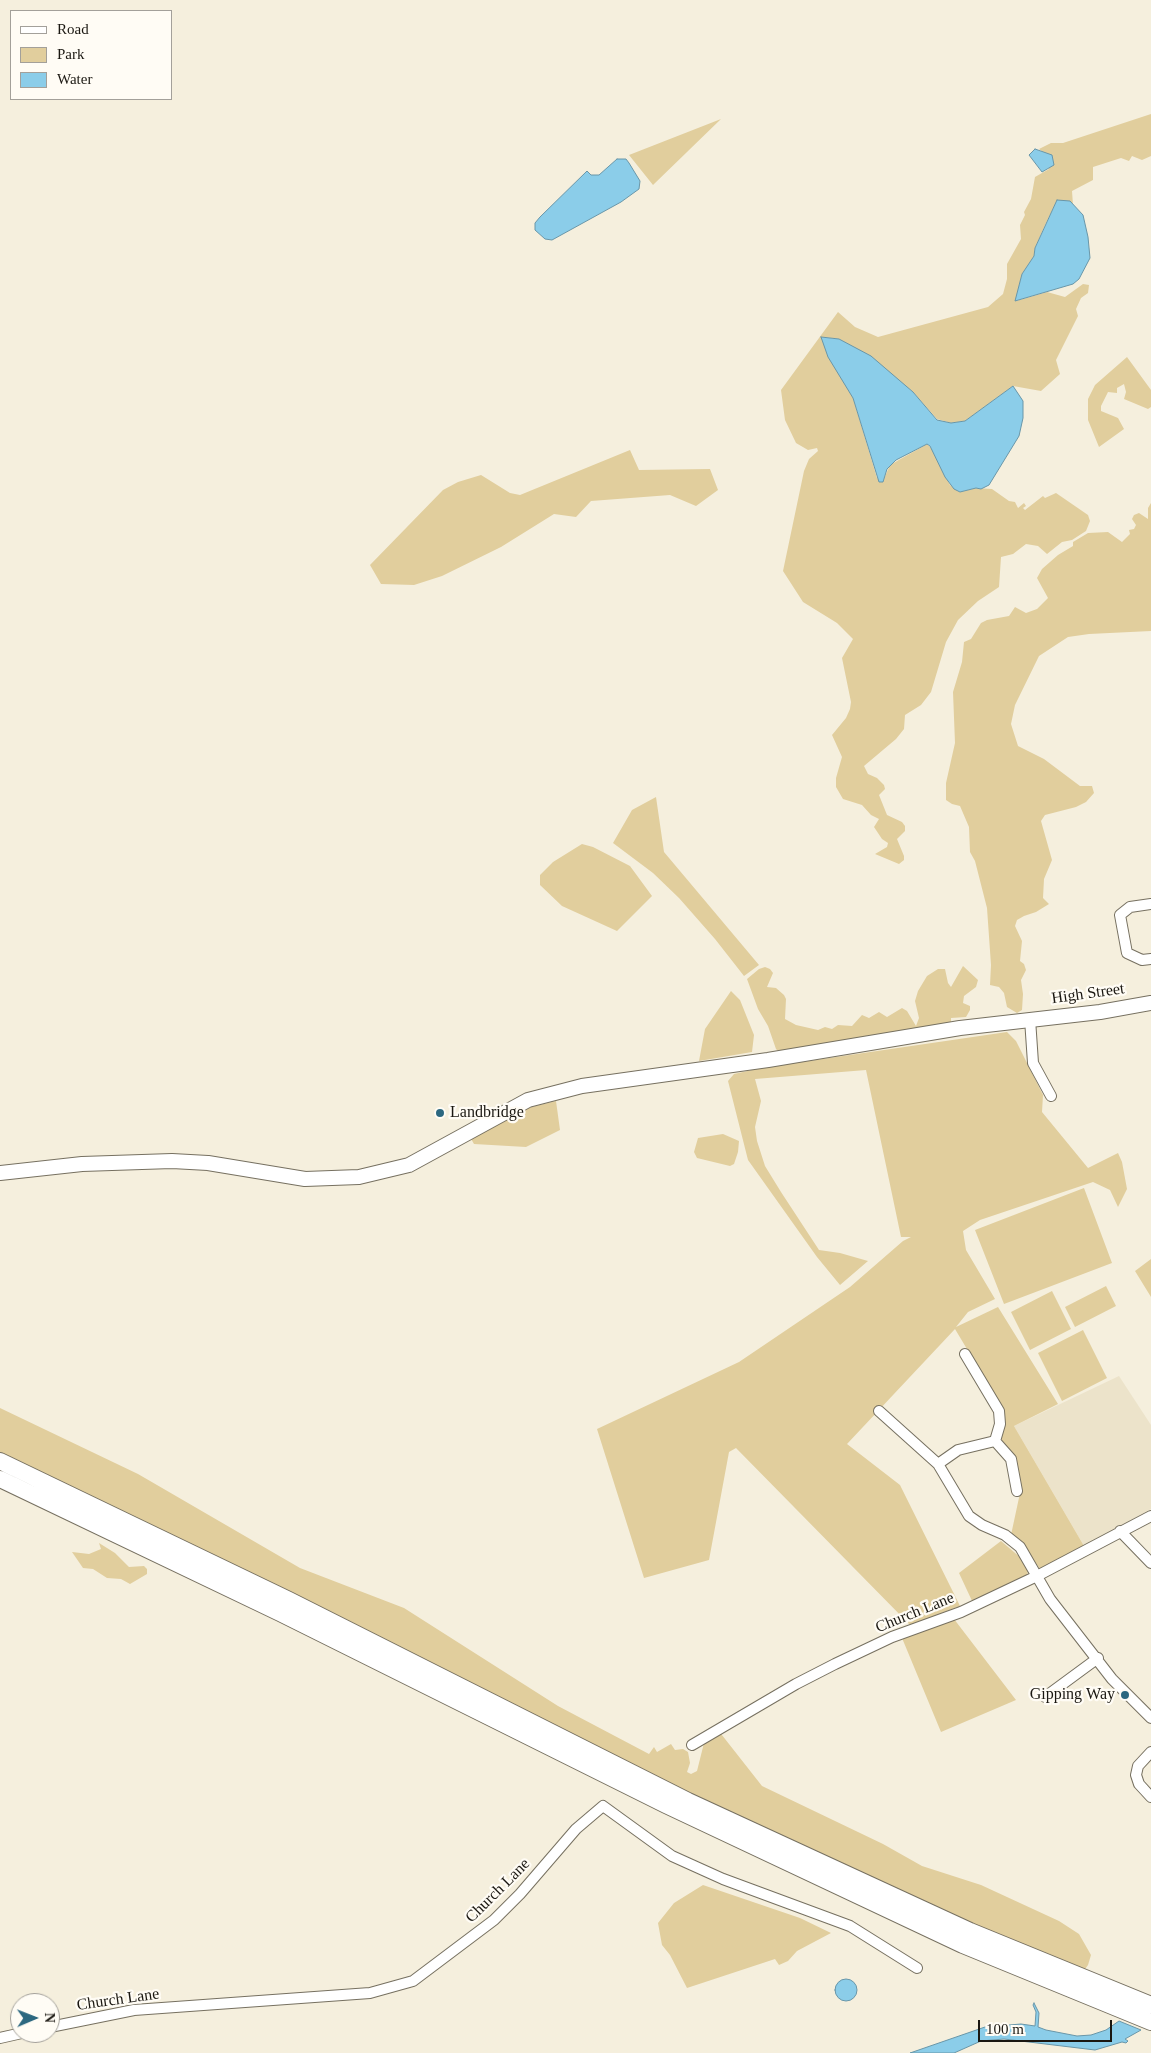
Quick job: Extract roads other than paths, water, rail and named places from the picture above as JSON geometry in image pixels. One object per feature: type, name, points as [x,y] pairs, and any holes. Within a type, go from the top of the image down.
[{"type":"highway","points":[[0,1461],[289,1600],[667,1798]]},
{"type":"highway","points":[[0,1479],[667,1798],[963,1945],[1151,2022]]},
{"type":"highway","points":[[685,1807],[970,1931],[1151,2005]]},
{"type":"main road","name":"High Street","points":[[0,1173],[82,1164],[172,1160],[208,1163],[305,1179],[359,1177],[409,1165],[528,1100],[582,1086],[768,1060],[960,1028],[1100,1012],[1151,1003]]},
{"type":"street","points":[[1151,904],[1130,907],[1120,915],[1127,953],[1132,957],[1142,960],[1151,959]]},
{"type":"street","points":[[1030,1019],[1033,1063],[1051,1096]]},
{"type":"street","points":[[964,1354],[999,1411],[1000,1424],[995,1441]]},
{"type":"street","points":[[879,1411],[938,1464],[951,1482],[965,1512],[976,1521],[1016,1543],[1028,1558],[1050,1599],[1123,1692],[1151,1718]]},
{"type":"street","points":[[938,1464],[958,1450],[995,1441]]},
{"type":"street","points":[[995,1441],[1011,1459],[1017,1491]]},
{"type":"street","name":"Church Lane","points":[[692,1745],[796,1684],[835,1664],[892,1637],[961,1612],[1037,1576],[1151,1516]]},
{"type":"street","points":[[1120,1531],[1151,1564]]},
{"type":"street","points":[[1045,1696],[1098,1658]]},
{"type":"street","points":[[1151,1752],[1138,1766],[1136,1775],[1139,1784],[1151,1797]]},
{"type":"street","name":"Church Lane","points":[[60,2025],[134,2010],[370,1993],[413,1981],[494,1920],[520,1894],[576,1829],[603,1806],[672,1856],[723,1879],[850,1926],[917,1968]]},
{"type":"water","points":[[1035,149],[1052,155],[1054,165],[1042,172],[1029,155]]},
{"type":"water","points":[[617,159],[626,159],[629,163],[640,181],[639,189],[621,202],[552,240],[545,239],[535,230],[535,223],[540,217],[587,171],[591,175],[599,175]]},
{"type":"water","points":[[1057,200],[1070,201],[1083,215],[1090,258],[1079,279],[1073,284],[1015,301],[1022,274],[1034,256],[1035,248]]},
{"type":"water","points":[[821,337],[839,339],[871,356],[913,392],[937,420],[951,423],[965,421],[1013,386],[1023,401],[1023,418],[1019,436],[989,485],[981,489],[976,488],[960,492],[954,489],[945,477],[930,446],[927,444],[896,460],[887,469],[883,482],[879,482],[853,398],[828,357]]},
{"type":"water","points":[[846,1979],[854,1982],[857,1990],[854,1998],[846,2001],[838,1998],[835,1990],[838,1982]]},
{"type":"water","points":[[1034,2003],[1039,2013],[1038,2027],[1046,2030],[1077,2036],[1091,2035],[1106,2030],[1119,2021],[1141,2030],[1125,2039],[1128,2041],[1126,2043],[1122,2042],[1095,2050],[1004,2039],[981,2041],[954,2053],[910,2053],[985,2027],[1021,2024],[1035,2026],[1036,2012]]},
{"type":"place","name":"Landbridge","points":[[440,1113]]},
{"type":"place","name":"Gipping Way","points":[[1125,1695]]}]
